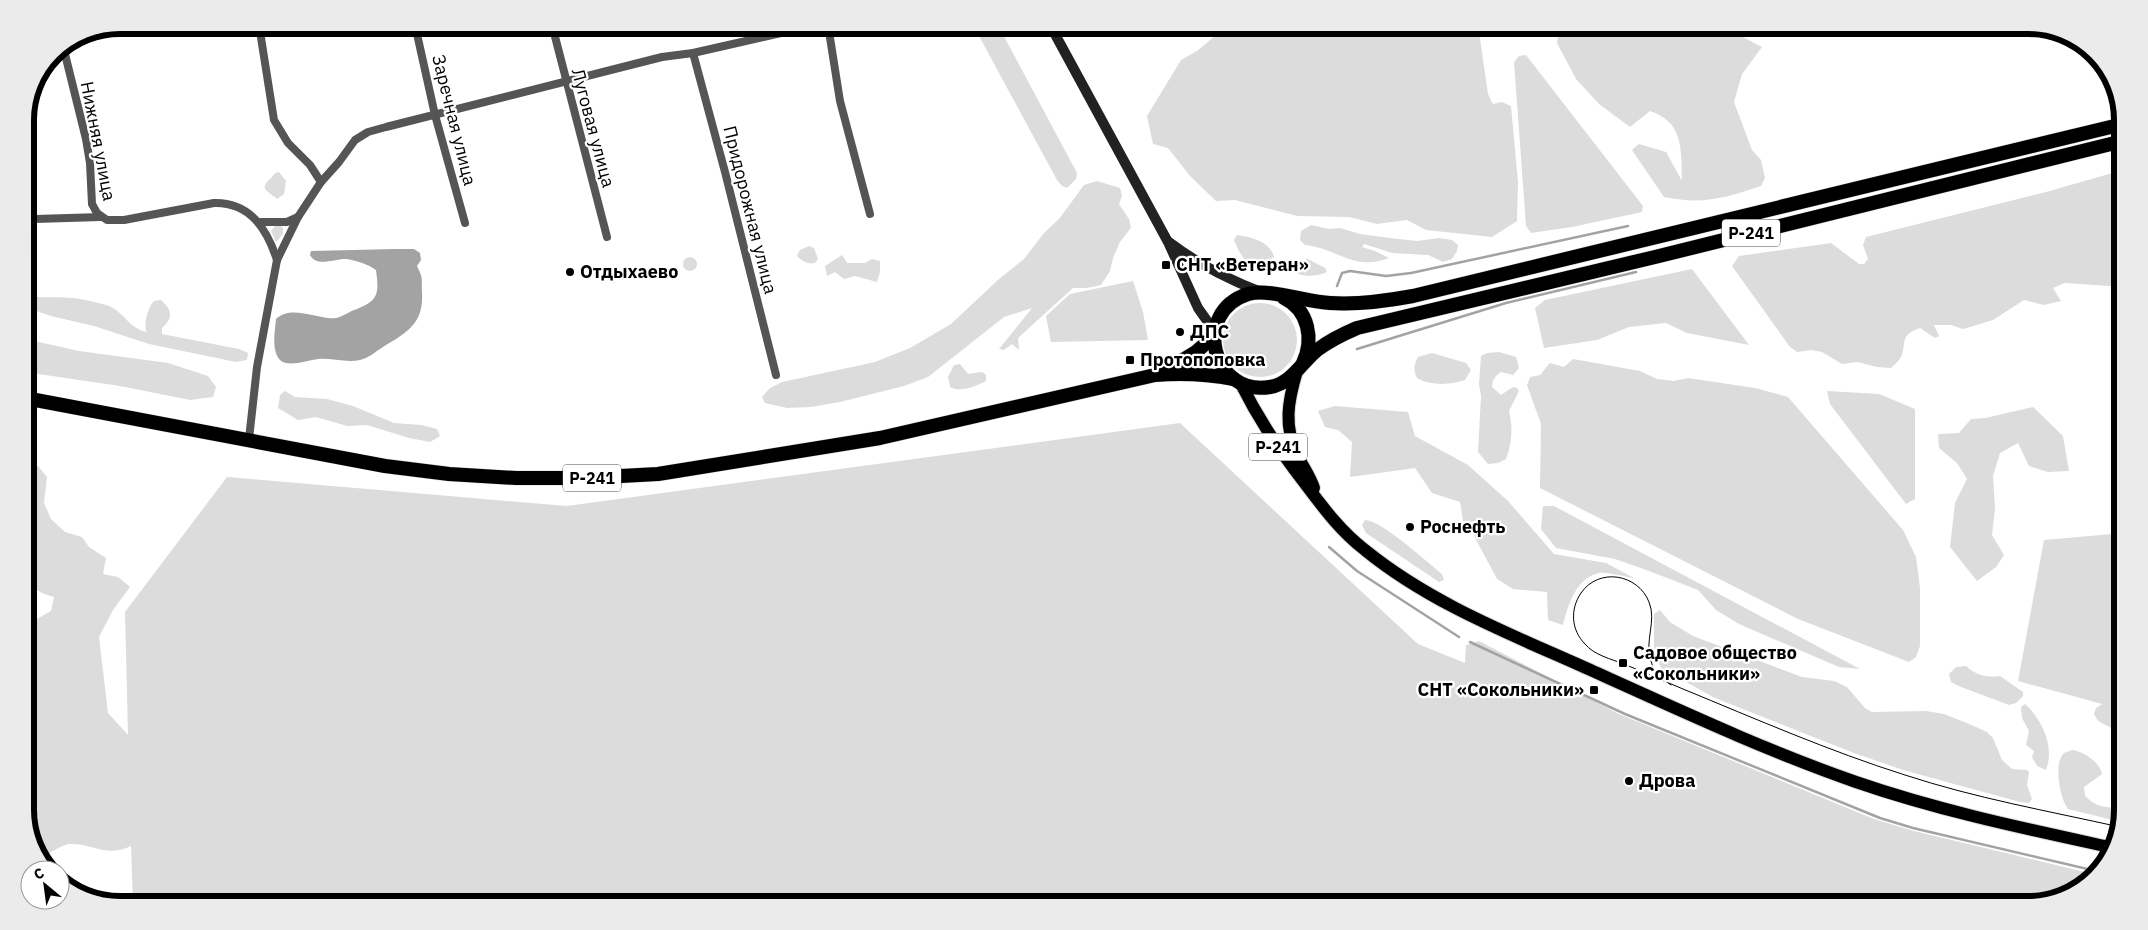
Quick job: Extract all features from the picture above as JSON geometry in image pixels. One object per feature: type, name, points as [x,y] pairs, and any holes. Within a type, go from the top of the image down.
[{"type":"highway","name":"Р-241","points":[[1156,375],[1177,365],[1196,352],[1214,334],[1217,322],[1224,310],[1235,300],[1248,294],[1262,292],[1302,300],[1330,303],[1376,302],[1413,296],[2114,126]]},
{"type":"highway","name":"Р-241","points":[[34,400],[249,439],[332,457],[449,474],[516,478],[584,478],[658,474],[880,438],[1156,375],[1182,373],[1209,374],[1258,388],[1271,387],[1283,382],[1316,351],[1336,338],[1357,328],[1655,257],[2114,143]]},
{"type":"highway","points":[[1276,294],[1288,300],[1297,308],[1304,318],[1308,330],[1308,348],[1299,368]]},
{"type":"highway","points":[[1214,334],[1214,349],[1218,361],[1225,371],[1238,381]]},
{"type":"main road","points":[[1055,34],[1168,242],[1198,308],[1214,334]]},
{"type":"main road","points":[[1168,242],[1192,260],[1218,274],[1262,292]]},
{"type":"main road","name":"Р-241","points":[[1299,368],[1288,407],[1289,430],[1298,455],[1309,474],[1323,508]]},
{"type":"main road","name":"Р-241","points":[[1238,381],[1260,420],[1323,508]]},
{"type":"main road","points":[[1323,508],[1364,550],[1430,594],[1474,618],[1666,704],[1795,759],[1900,796],[2106,846]]},
{"type":"street","points":[[260,34],[274,120],[284,138],[310,165],[321,182]]},
{"type":"street","name":"Заречная улица","points":[[417,34],[435,115],[464,223]]},
{"type":"street","name":"Луговая улица","points":[[554,34],[607,238]]},
{"type":"street","points":[[249,439],[257,367],[277,260],[298,217],[321,182],[355,140],[368,132],[386,127],[662,57],[693,53],[776,34]]},
{"type":"street","points":[[829,34],[840,101],[870,214]]},
{"type":"street","name":"Придорожная улица","points":[[693,53],[776,374]]},
{"type":"street","name":"Нижняя улица","points":[[65,54],[86,140],[90,163],[92,204],[99,215]]},
{"type":"street","points":[[34,218],[99,215],[107,220],[124,220],[228,202],[259,222],[271,241],[277,260]]},
{"type":"street","points":[[259,222],[287,222],[298,217]]},
{"type":"shaded area","points":[[978,34],[1003,34],[1077,173],[1076,179],[1067,188],[1062,186]]},
{"type":"shaded area","points":[[1217,34],[1479,34],[1488,94],[1493,104],[1502,102],[1511,106],[1518,182],[1517,221],[1492,237],[1426,230],[1407,220],[1377,224],[1349,217],[1297,216],[1235,200],[1216,201],[1190,176],[1168,148],[1153,144],[1147,116],[1181,60],[1197,51]]},
{"type":"shaded area","points":[[1558,34],[1737,34],[1762,47],[1742,74],[1734,102],[1752,150],[1761,160],[1765,178],[1761,186],[1714,199],[1691,200],[1664,197],[1632,150],[1639,144],[1666,152],[1682,181],[1680,148],[1675,130],[1669,122],[1650,111],[1630,127],[1599,104],[1576,79],[1557,43]]},
{"type":"shaded area","points":[[1526,55],[1643,206],[1642,212],[1572,227],[1531,233],[1526,226],[1514,62],[1519,56]]},
{"type":"shaded area","points":[[279,172],[286,181],[284,194],[277,199],[266,190],[265,186]]},
{"type":"shaded area","points":[[2114,173],[2114,286],[2065,283],[2053,288],[2061,301],[2044,305],[2024,300],[1993,320],[1963,329],[1951,325],[1934,325],[1939,336],[1935,338],[1920,328],[1907,335],[1902,355],[1891,368],[1857,362],[1842,364],[1822,352],[1811,350],[1797,352],[1790,347],[1732,266],[1739,256],[1831,243],[1859,264],[1864,264],[1868,259],[1863,245],[1866,237],[2046,192]]},
{"type":"shaded area","points":[[1097,181],[1120,188],[1122,196],[1119,204],[1129,219],[1131,228],[1120,242],[1110,271],[1101,285],[1073,288],[1018,338],[1019,350],[1012,344],[1004,350],[999,349],[1032,308],[1004,317],[928,377],[904,386],[840,402],[811,407],[787,408],[765,403],[762,397],[770,388],[782,382],[875,362],[910,348],[951,324],[999,279],[1024,259],[1044,233],[1059,219],[1084,185]]},
{"type":"shaded area","points":[[280,225],[283,228],[283,234],[276,242],[271,231],[275,226]]},
{"type":"shaded area","points":[[1311,225],[1329,229],[1340,228],[1360,234],[1417,241],[1439,238],[1452,240],[1458,245],[1452,259],[1443,262],[1428,255],[1392,253],[1364,244],[1362,247],[1389,258],[1377,262],[1355,261],[1327,250],[1305,245],[1300,240],[1301,231]]},
{"type":"shaded area","points":[[1237,235],[1259,241],[1268,247],[1274,257],[1255,266],[1247,262],[1234,240]]},
{"type":"shaded area","points":[[809,246],[814,248],[818,259],[815,263],[805,262],[797,256],[800,250]]},
{"type":"shaded area","points":[[414,249],[420,253],[421,260],[417,266],[422,279],[422,303],[417,319],[407,331],[360,360],[318,359],[288,363],[280,360],[275,351],[274,334],[276,319],[289,313],[336,318],[364,306],[376,295],[376,270],[362,263],[347,259],[327,262],[317,261],[310,255],[311,251]]},
{"type":"shaded area","points":[[842,255],[847,263],[865,263],[872,259],[880,261],[880,272],[877,282],[855,276],[844,279],[835,272],[827,276],[825,266]]},
{"type":"shaded area","points":[[690,257],[695,259],[697,264],[695,269],[690,271],[685,269],[683,264],[685,259]]},
{"type":"shaded area","points":[[1306,258],[1325,268],[1327,272],[1308,276],[1299,274],[1292,269],[1294,263],[1307,262]]},
{"type":"shaded area","points":[[1692,269],[1749,345],[1687,333],[1666,323],[1629,327],[1597,340],[1544,348],[1535,308],[1545,300]]},
{"type":"shaded area","points":[[1133,281],[1143,312],[1148,340],[1051,342],[1046,316],[1070,294]]},
{"type":"shaded area","points":[[34,296],[76,298],[106,305],[112,307],[135,327],[147,332],[146,321],[150,307],[154,301],[161,300],[168,308],[170,314],[170,318],[162,328],[162,334],[239,349],[248,353],[247,360],[236,362],[149,344],[94,326],[34,310]]},
{"type":"shaded area","points":[[1260,303],[1281,309],[1291,319],[1297,340],[1291,361],[1281,371],[1260,377],[1239,371],[1229,361],[1223,340],[1229,319],[1239,309]]},
{"type":"shaded area","points":[[34,341],[79,351],[168,363],[208,376],[216,387],[213,397],[190,400],[120,386],[34,373]]},
{"type":"shaded area","points":[[1499,352],[1516,357],[1519,368],[1513,375],[1501,372],[1494,378],[1492,387],[1501,395],[1513,387],[1519,391],[1509,411],[1511,435],[1506,459],[1498,463],[1488,464],[1478,452],[1481,356],[1487,353]]},
{"type":"shaded area","points":[[1432,353],[1466,363],[1471,370],[1465,380],[1441,384],[1422,381],[1417,378],[1415,368],[1418,357]]},
{"type":"shaded area","points":[[1573,359],[1640,371],[1657,379],[1674,381],[1688,378],[1755,388],[1788,397],[1903,530],[1916,557],[1920,588],[1920,646],[1916,657],[1909,662],[1798,619],[1540,488],[1541,424],[1527,385],[1530,377],[1540,375],[1550,363],[1564,367]]},
{"type":"shaded area","points":[[960,364],[968,374],[982,372],[986,375],[986,381],[964,389],[950,387],[948,377],[954,365]]},
{"type":"shaded area","points":[[285,391],[295,397],[327,399],[353,406],[394,423],[421,425],[437,429],[440,436],[430,442],[409,438],[367,425],[347,426],[316,417],[298,420],[278,408],[280,395]]},
{"type":"shaded area","points":[[1827,391],[1879,394],[1915,409],[1915,499],[1906,504],[1830,404]]},
{"type":"shaded area","points":[[1335,406],[1408,412],[1415,436],[1468,465],[1508,501],[1554,554],[1606,563],[1634,578],[1603,573],[1591,576],[1584,580],[1574,593],[1563,625],[1548,620],[1547,592],[1513,589],[1497,579],[1473,534],[1463,521],[1460,502],[1432,493],[1415,468],[1350,477],[1352,442],[1338,430],[1325,427],[1318,411]]},
{"type":"shaded area","points":[[2033,407],[2063,436],[2069,471],[2048,472],[2029,466],[2018,443],[2000,453],[1993,476],[1995,508],[1992,535],[2004,555],[1996,567],[1977,581],[1950,547],[1955,503],[1967,479],[1957,463],[1939,448],[1938,434],[1959,433],[1971,419],[1985,418]]},
{"type":"shaded area","points":[[1180,423],[1418,644],[1465,663],[1466,645],[1479,641],[1619,714],[1874,819],[1914,831],[2087,873],[2076,882],[2056,892],[2028,896],[133,896],[131,846],[114,851],[78,844],[67,844],[46,854],[38,838],[34,816],[34,621],[51,611],[54,597],[34,588],[34,468],[38,466],[47,477],[44,503],[51,519],[65,532],[82,537],[89,547],[106,558],[103,574],[118,577],[130,587],[113,610],[99,637],[108,713],[128,735],[125,612],[227,477],[567,506]]},
{"type":"shaded area","points":[[1543,506],[1554,506],[1860,669],[1839,667],[1739,624],[1716,610],[1698,590],[1615,559],[1556,548],[1541,529]]},
{"type":"shaded area","points":[[1365,520],[1382,527],[1404,542],[1442,574],[1444,580],[1439,582],[1366,533],[1362,525]]},
{"type":"shaded area","points":[[2114,534],[2114,729],[2098,721],[2094,714],[2096,708],[2102,704],[2018,681],[2044,540]]},
{"type":"shaded area","points":[[1660,610],[1670,622],[1693,636],[1802,677],[1834,681],[1847,687],[1865,708],[1872,712],[1926,711],[1944,714],[1987,732],[1993,738],[2002,760],[2012,769],[2027,770],[2029,772],[2027,785],[2032,799],[2029,803],[2020,802],[1903,770],[1854,753],[1715,698],[1662,669],[1654,655],[1654,614]]},
{"type":"shaded area","points":[[1966,666],[1973,672],[1982,675],[2000,676],[2023,692],[2023,696],[2016,703],[2009,705],[1951,682],[1949,674],[1956,667]]},
{"type":"shaded area","points":[[2025,704],[2037,717],[2048,743],[2049,752],[2046,770],[2037,766],[2032,757],[2034,751],[2026,745],[2029,731],[2022,718],[2021,707]]},
{"type":"shaded area","points":[[2072,750],[2081,752],[2098,765],[2102,774],[2084,787],[2085,796],[2099,805],[2114,808],[2113,820],[2068,809],[2060,790],[2058,772],[2064,753]]},
{"type":"waterway","points":[[1337,286],[1342,273],[1350,271],[1386,276],[1411,273],[1628,226]]},
{"type":"waterway","points":[[1357,349],[1506,303],[1636,272]]},
{"type":"waterway","points":[[1329,547],[1357,571],[1459,637]]},
{"type":"waterway","points":[[1470,642],[1625,714],[1880,818],[1913,828],[2090,870]]},
{"type":"tram line","points":[[1608,577],[1618,577],[1636,585],[1644,593],[1649,602],[1652,616],[1649,654],[1652,665],[1656,672],[1670,684],[1593,651],[1580,638],[1575,626],[1575,606],[1581,593],[1589,585],[1608,577]]},
{"type":"tram line","points":[[1670,684],[1877,766],[1985,797],[2113,826]]},
{"type":"place","name":"СНТ «Ветеран»","points":[[1166,265]]},
{"type":"place","name":"Отдыхаево","points":[[570,272]]},
{"type":"place","name":"ДПС","points":[[1180,332]]},
{"type":"place","name":"Протопоповка","points":[[1130,360]]},
{"type":"place","name":"Роснефть","points":[[1410,527]]},
{"type":"place","name":"Садовое общество «Сокольники»","points":[[1623,663]]},
{"type":"place","name":"СНТ «Сокольники»","points":[[1594,690]]},
{"type":"place","name":"Дрова","points":[[1629,781]]}]
